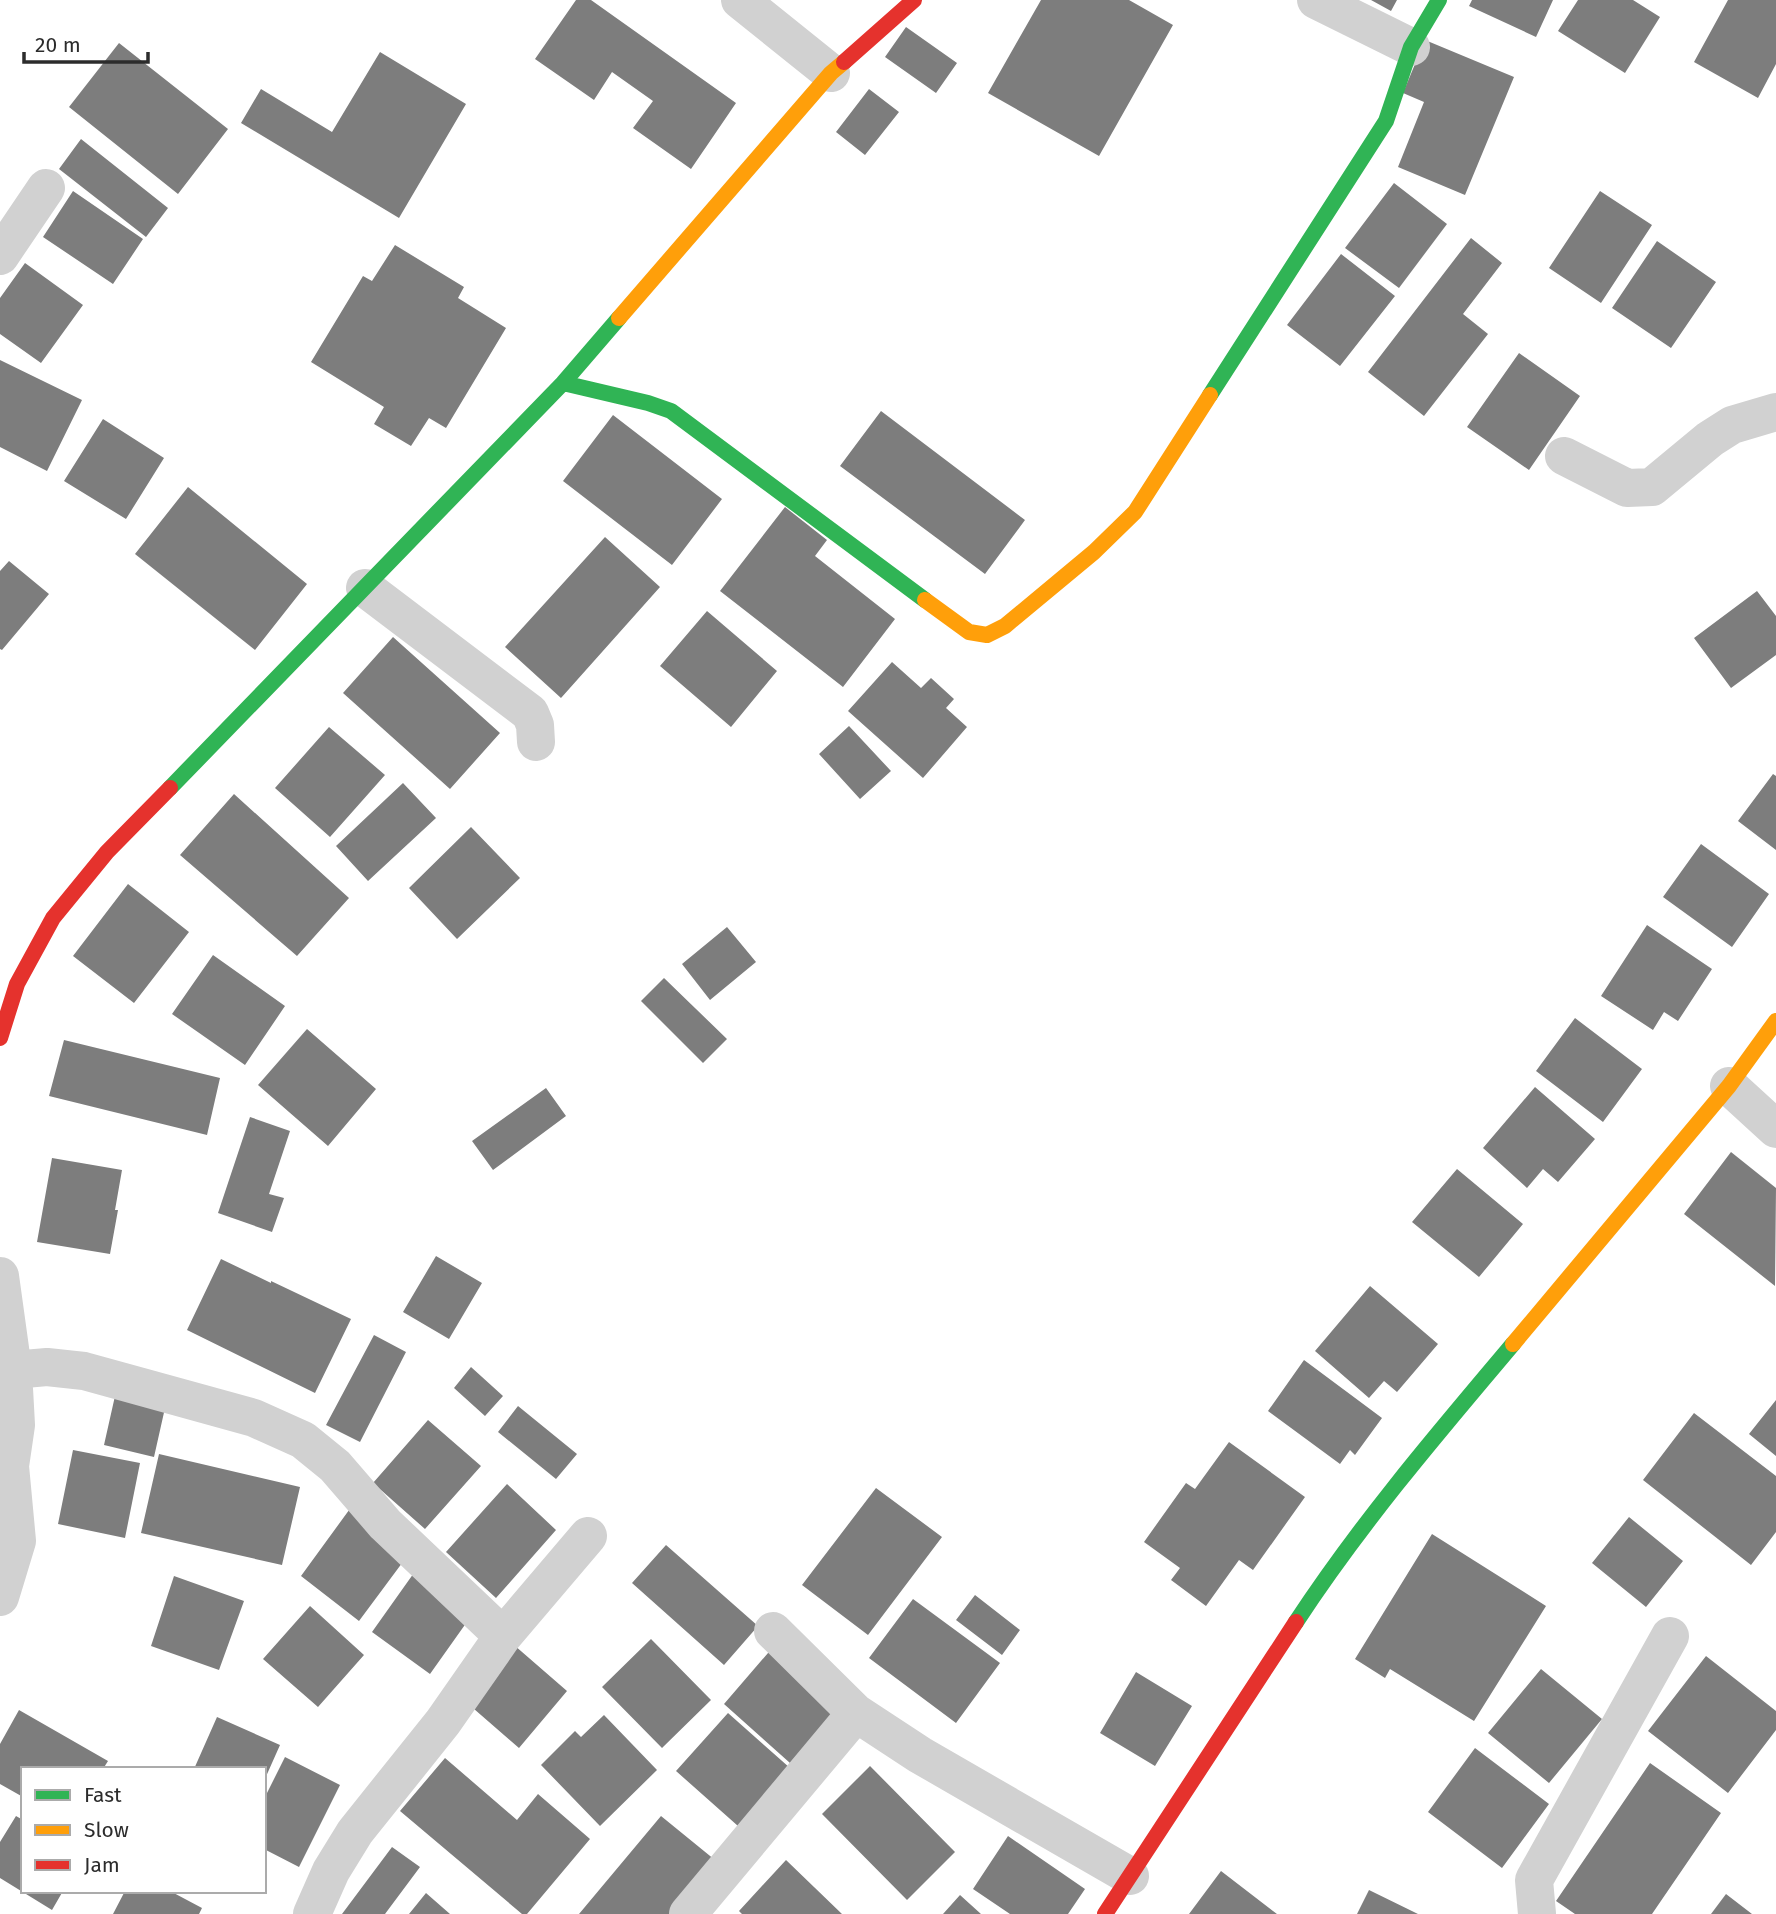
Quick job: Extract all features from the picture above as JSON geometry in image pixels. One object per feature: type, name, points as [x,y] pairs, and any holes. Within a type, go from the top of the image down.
[{"type":"street","points":[[740,0],[831,73]]},
{"type":"street","points":[[0,1038],[8,978],[107,852],[563,383],[831,73],[914,0]]},
{"type":"street","points":[[1316,0],[1411,47]]},
{"type":"street","points":[[563,383],[671,411],[969,632],[986,635],[1005,626],[1094,552],[1136,512],[1386,121],[1411,47],[1439,0]]},
{"type":"street","points":[[0,256],[46,188]]},
{"type":"street","points":[[1564,456],[1627,488],[1652,487],[1710,439],[1732,425],[1776,412]]},
{"type":"street","points":[[365,588],[530,713],[536,725],[536,742]]},
{"type":"street","points":[[1105,1914],[1318,1589],[1402,1476],[1728,1086],[1776,1021]]},
{"type":"street","points":[[1728,1086],[1776,1129]]},
{"type":"street","points":[[0,1276],[13,1370],[8,1421],[17,1541],[0,1597]]},
{"type":"street","points":[[13,1370],[47,1367],[85,1371],[254,1418],[303,1440],[335,1466],[385,1524],[503,1636]]},
{"type":"street","points":[[312,1914],[331,1871],[355,1832],[443,1722],[503,1636],[588,1536]]},
{"type":"street","points":[[773,1631],[856,1713],[920,1755],[1130,1876]]},
{"type":"street","points":[[1537,1914],[1534,1880],[1670,1636]]},
{"type":"street","points":[[688,1914],[856,1713]]},
{"type":"building","points":[[576,0],[591,0],[736,103],[691,169],[633,128],[653,101],[612,72],[594,100],[535,59]]},
{"type":"building","points":[[1041,0],[1129,0],[1173,25],[1099,156],[988,93]]},
{"type":"building","points":[[1371,0],[1397,0],[1391,11]]},
{"type":"building","points":[[1472,0],[1553,0],[1536,37],[1469,6]]},
{"type":"building","points":[[1578,0],[1633,0],[1660,17],[1625,73],[1558,31]]},
{"type":"building","points":[[1728,0],[1776,0],[1776,64],[1758,98],[1694,62]]},
{"type":"building","points":[[906,27],[957,63],[936,93],[885,57]]},
{"type":"building","points":[[1425,40],[1514,77],[1465,195],[1398,167],[1424,102],[1403,93]]},
{"type":"building","points":[[119,43],[228,129],[178,194],[69,107]]},
{"type":"building","points":[[380,52],[466,104],[399,218],[241,123],[261,89],[332,132]]},
{"type":"building","points":[[869,89],[899,112],[865,155],[836,132]]},
{"type":"building","points":[[81,139],[168,208],[146,237],[59,169]]},
{"type":"building","points":[[1394,183],[1447,224],[1399,288],[1345,248]]},
{"type":"building","points":[[73,191],[143,239],[113,284],[43,237]]},
{"type":"building","points":[[1600,191],[1652,225],[1601,303],[1549,268]]},
{"type":"building","points":[[1471,238],[1502,263],[1463,314],[1488,334],[1424,416],[1368,372]]},
{"type":"building","points":[[1657,241],[1716,282],[1671,348],[1612,308]]},
{"type":"building","points":[[395,245],[464,287],[458,298],[506,328],[446,428],[429,418],[411,446],[374,424],[384,407],[311,362],[363,276],[372,281]]},
{"type":"building","points":[[1341,254],[1395,296],[1340,366],[1287,325]]},
{"type":"building","points":[[25,263],[83,305],[41,363],[0,334],[0,298]]},
{"type":"building","points":[[1519,353],[1580,396],[1529,470],[1467,427]]},
{"type":"building","points":[[0,360],[82,400],[47,471],[0,447]]},
{"type":"building","points":[[881,411],[1025,520],[985,574],[840,466]]},
{"type":"building","points":[[613,415],[722,499],[672,565],[563,481]]},
{"type":"building","points":[[103,419],[164,458],[126,519],[64,481]]},
{"type":"building","points":[[188,487],[307,584],[255,650],[135,554]]},
{"type":"building","points":[[785,507],[827,540],[815,556],[895,619],[843,687],[720,591]]},
{"type":"building","points":[[605,537],[660,587],[561,698],[505,647]]},
{"type":"building","points":[[9,561],[49,594],[2,650],[0,571]]},
{"type":"building","points":[[1757,591],[1776,616],[1776,655],[1731,688],[1694,638]]},
{"type":"building","points":[[707,611],[777,671],[731,727],[660,666]]},
{"type":"building","points":[[393,637],[500,733],[450,789],[343,693]]},
{"type":"building","points":[[892,662],[921,688],[931,678],[954,699],[946,708],[967,727],[923,778],[848,711]]},
{"type":"building","points":[[849,726],[891,771],[860,799],[819,754]]},
{"type":"building","points":[[329,727],[385,775],[330,837],[275,788]]},
{"type":"building","points":[[1773,774],[1776,776],[1776,850],[1738,821]]},
{"type":"building","points":[[403,783],[436,818],[368,881],[336,846]]},
{"type":"building","points":[[234,794],[349,898],[297,956],[180,855]]},
{"type":"building","points":[[471,827],[520,878],[457,939],[409,888]]},
{"type":"building","points":[[1701,844],[1769,894],[1732,947],[1663,897]]},
{"type":"building","points":[[128,884],[189,932],[134,1003],[73,956]]},
{"type":"building","points":[[1647,925],[1712,969],[1678,1021],[1664,1012],[1653,1030],[1601,996]]},
{"type":"building","points":[[727,927],[756,962],[710,1000],[682,964]]},
{"type":"building","points":[[213,955],[285,1006],[245,1065],[172,1014]]},
{"type":"building","points":[[664,978],[727,1039],[703,1063],[641,1001]]},
{"type":"building","points":[[1575,1018],[1642,1069],[1603,1122],[1536,1071]]},
{"type":"building","points":[[307,1029],[376,1089],[328,1146],[258,1085]]},
{"type":"building","points":[[64,1040],[220,1078],[207,1135],[49,1096]]},
{"type":"building","points":[[1535,1087],[1595,1139],[1558,1182],[1543,1169],[1527,1188],[1483,1148]]},
{"type":"building","points":[[546,1088],[566,1116],[493,1170],[472,1141]]},
{"type":"building","points":[[250,1117],[290,1131],[269,1194],[284,1198],[272,1232],[218,1213]]},
{"type":"building","points":[[1731,1152],[1776,1188],[1775,1286],[1684,1214]]},
{"type":"building","points":[[52,1158],[122,1170],[110,1254],[37,1242]]},
{"type":"building","points":[[1457,1169],[1523,1224],[1479,1277],[1412,1222]]},
{"type":"building","points":[[436,1256],[482,1283],[449,1339],[403,1312]]},
{"type":"building","points":[[221,1259],[351,1319],[315,1393],[187,1330]]},
{"type":"building","points":[[1370,1286],[1438,1344],[1397,1392],[1384,1381],[1369,1398],[1315,1351]]},
{"type":"building","points":[[374,1335],[406,1352],[360,1442],[326,1425]]},
{"type":"building","points":[[1304,1360],[1382,1418],[1355,1455],[1350,1450],[1340,1464],[1268,1411]]},
{"type":"building","points":[[471,1367],[503,1396],[485,1416],[454,1388]]},
{"type":"building","points":[[115,1396],[165,1408],[154,1457],[104,1445]]},
{"type":"building","points":[[1776,1400],[1776,1456],[1749,1434]]},
{"type":"building","points":[[518,1406],[577,1454],[556,1479],[498,1432]]},
{"type":"building","points":[[1694,1413],[1776,1476],[1776,1532],[1751,1565],[1643,1480]]},
{"type":"building","points":[[428,1420],[481,1466],[425,1529],[373,1483]]},
{"type":"building","points":[[1229,1442],[1305,1497],[1253,1570],[1239,1560],[1206,1606],[1171,1580],[1180,1568],[1144,1542],[1186,1483],[1195,1489]]},
{"type":"building","points":[[73,1450],[140,1463],[125,1538],[58,1524]]},
{"type":"building","points":[[159,1454],[300,1487],[282,1565],[141,1533]]},
{"type":"building","points":[[507,1484],[556,1530],[496,1598],[446,1552]]},
{"type":"building","points":[[876,1488],[942,1537],[868,1635],[802,1585]]},
{"type":"building","points":[[352,1506],[411,1551],[359,1621],[301,1576]]},
{"type":"building","points":[[1629,1517],[1683,1561],[1646,1607],[1592,1563]]},
{"type":"building","points":[[1432,1534],[1546,1606],[1474,1721],[1390,1669],[1385,1678],[1355,1659]]},
{"type":"building","points":[[666,1545],[758,1626],[724,1665],[632,1583]]},
{"type":"building","points":[[416,1570],[474,1612],[430,1674],[372,1632]]},
{"type":"building","points":[[174,1576],[244,1601],[219,1670],[151,1646]]},
{"type":"building","points":[[975,1595],[1020,1630],[1002,1655],[956,1620]]},
{"type":"building","points":[[913,1599],[1000,1663],[956,1723],[869,1658]]},
{"type":"building","points":[[310,1606],[364,1655],[318,1707],[263,1659]]},
{"type":"building","points":[[651,1639],[711,1700],[662,1748],[602,1687]]},
{"type":"building","points":[[514,1645],[567,1691],[519,1748],[466,1702]]},
{"type":"building","points":[[774,1646],[840,1707],[790,1763],[724,1704]]},
{"type":"building","points":[[1706,1656],[1776,1711],[1776,1730],[1728,1793],[1648,1731]]},
{"type":"building","points":[[1541,1669],[1602,1719],[1549,1783],[1488,1733]]},
{"type":"building","points":[[1136,1672],[1192,1706],[1155,1766],[1100,1733]]},
{"type":"building","points":[[19,1710],[108,1761],[104,1767],[21,1767],[21,1796],[0,1784],[0,1744]]},
{"type":"building","points":[[728,1713],[790,1768],[738,1826],[676,1771]]},
{"type":"building","points":[[604,1715],[657,1770],[600,1826],[541,1765],[575,1731],[581,1737]]},
{"type":"building","points":[[217,1717],[280,1745],[266,1776],[266,1767],[195,1767]]},
{"type":"building","points":[[1475,1748],[1549,1804],[1502,1868],[1428,1812]]},
{"type":"building","points":[[285,1757],[340,1785],[299,1867],[266,1850],[266,1795]]},
{"type":"building","points":[[445,1758],[517,1820],[538,1794],[590,1839],[527,1914],[522,1914],[400,1811]]},
{"type":"building","points":[[1650,1763],[1721,1813],[1652,1914],[1575,1914],[1556,1901]]},
{"type":"building","points":[[870,1766],[955,1852],[907,1900],[822,1814]]},
{"type":"building","points":[[16,1816],[21,1819],[21,1891],[0,1878],[0,1842]]},
{"type":"building","points":[[661,1816],[715,1860],[670,1914],[579,1914]]},
{"type":"building","points":[[1008,1836],[1085,1889],[1068,1914],[1010,1914],[973,1889]]},
{"type":"building","points":[[392,1847],[420,1867],[385,1914],[342,1914]]},
{"type":"building","points":[[786,1860],[842,1914],[742,1914],[739,1911]]},
{"type":"building","points":[[1221,1871],[1277,1914],[1189,1914]]},
{"type":"building","points":[[1369,1890],[1418,1914],[1357,1914]]},
{"type":"building","points":[[24,1893],[62,1893],[52,1910]]},
{"type":"building","points":[[124,1893],[174,1893],[202,1908],[199,1914],[113,1914]]},
{"type":"building","points":[[426,1893],[450,1914],[409,1914]]},
{"type":"building","points":[[1726,1894],[1752,1914],[1711,1914]]},
{"type":"building","points":[[960,1895],[981,1914],[943,1914]]},
{"type":"traffic: fast","points":[[1210,395],[1386,121],[1411,47],[1439,0]]},
{"type":"traffic: fast","points":[[170,788],[563,383],[619,318]]},
{"type":"traffic: fast","points":[[563,383],[671,411],[925,600]]},
{"type":"traffic: fast","points":[[1296,1622],[1373,1514],[1513,1344]]},
{"type":"traffic: slow","points":[[619,318],[831,73],[844,62]]},
{"type":"traffic: slow","points":[[925,600],[969,632],[987,635],[1005,626],[1094,552],[1135,512],[1210,395]]},
{"type":"traffic: slow","points":[[1513,1344],[1729,1086],[1776,1021]]},
{"type":"traffic: jam","points":[[844,62],[914,0]]},
{"type":"traffic: jam","points":[[0,1038],[17,984],[53,918],[107,852],[170,788]]},
{"type":"traffic: jam","points":[[1105,1914],[1296,1622]]}]
